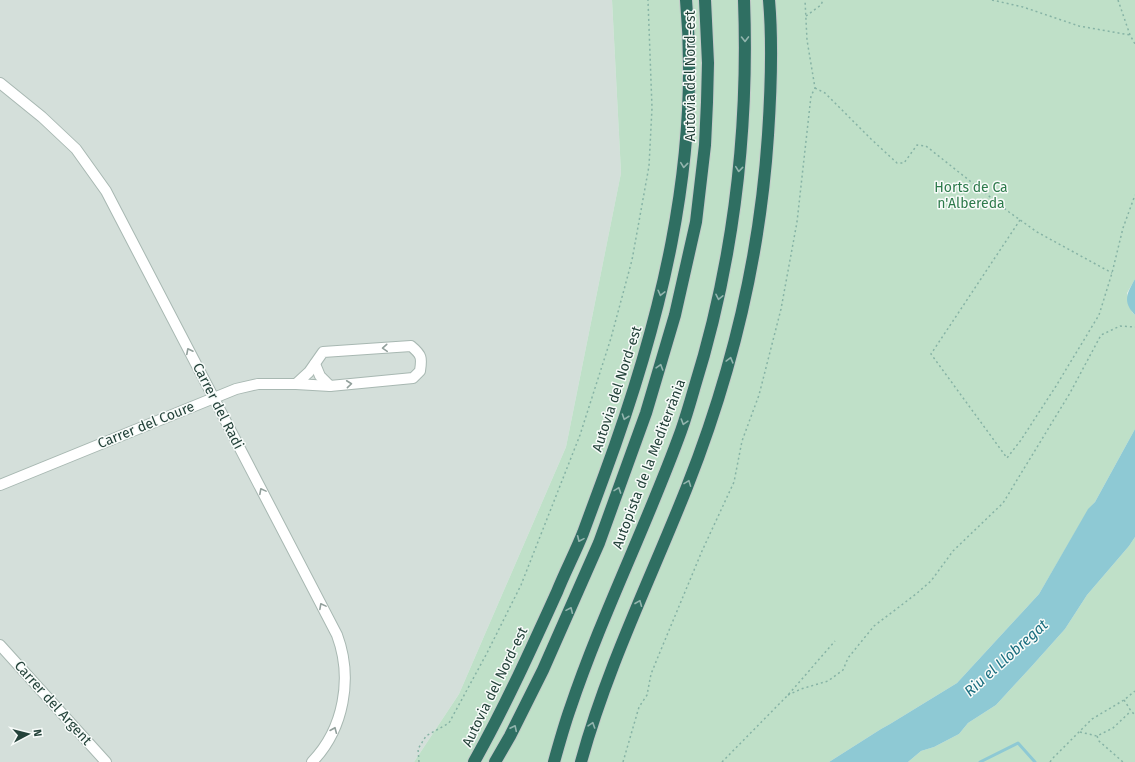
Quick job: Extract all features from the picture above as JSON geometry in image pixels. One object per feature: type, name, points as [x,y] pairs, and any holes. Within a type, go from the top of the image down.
[{"type":"highway","name":"Autovia del Nord-est","points":[[474,762],[493,728],[527,658],[583,533],[628,409],[647,349],[672,242],[683,170],[689,79],[686,0]]},
{"type":"highway","name":"Autovia del Nord-est","points":[[495,762],[510,736],[543,670],[599,543],[646,413],[675,315],[696,222],[703,161],[708,63],[705,0]]},
{"type":"highway","name":"Autopista de la Mediterrània","points":[[554,762],[569,710],[585,667],[666,470],[681,429],[716,311],[732,226],[741,155],[745,40],[744,0]]},
{"type":"highway","points":[[581,762],[594,719],[627,632],[687,488],[705,439],[727,372],[738,329],[754,253],[761,209],[767,152],[772,88],[769,0]]},
{"type":"street","name":"Carrer del Radi","points":[[0,83],[42,117],[76,149],[106,191],[334,629],[339,642],[345,681],[344,698],[341,712],[329,740],[312,762]]},
{"type":"street","name":"Carrer del Coure","points":[[0,485],[236,388],[258,384],[330,386],[413,378],[420,371],[422,358],[418,351],[411,346],[323,352],[309,372],[296,384]]},
{"type":"street","points":[[315,364],[320,376],[330,386]]},
{"type":"street","name":"Carrer del Argent","points":[[0,645],[106,762]]},
{"type":"path","points":[[419,762],[418,750],[426,736],[449,723],[487,653],[521,585],[580,435],[611,338],[632,260],[649,166],[652,108],[648,0]]},
{"type":"path","points":[[623,762],[639,706],[647,695],[651,674],[702,551],[734,482],[742,441],[759,395],[781,309],[797,222],[811,96],[815,88],[807,40],[805,0]]},
{"type":"path","points":[[806,16],[820,5],[823,0]]},
{"type":"path","points":[[992,0],[1023,8],[1079,26],[1130,35]]},
{"type":"path","points":[[1118,0],[1130,35],[1135,44]]},
{"type":"path","points":[[815,88],[825,93],[897,163],[904,163],[918,145],[926,146],[1037,232],[1112,273]]},
{"type":"path","points":[[1020,220],[931,354],[1007,458],[1021,440],[1056,386],[1099,315],[1112,273],[1123,228],[1135,194]]},
{"type":"path","points":[[788,695],[801,689],[828,681],[843,670],[848,658],[874,626],[916,594],[931,580],[953,551],[1003,502],[1070,393],[1101,335],[1120,326],[1135,328]]},
{"type":"path","points":[[722,762],[788,695],[835,641]]},
{"type":"path","points":[[1050,762],[1092,719],[1124,700],[1135,691]]},
{"type":"path","points":[[1124,700],[1130,711],[1135,715]]},
{"type":"path","points":[[1080,732],[1097,736],[1113,728],[1130,711]]},
{"type":"path","points":[[1097,736],[1099,741],[1123,762]]},
{"type":"shaded area","points":[[0,0],[612,0],[621,173],[566,447],[459,694],[414,762],[0,762]]},
{"type":"green space","name":"Horts de Ca n'Albereda","points":[[612,0],[1135,0],[1135,279],[1127,293],[1132,312],[1135,315],[1135,429],[1095,502],[1088,510],[1039,594],[957,683],[829,762],[414,762],[459,694],[566,447],[621,173]]},
{"type":"green space","points":[[1135,537],[1135,762],[908,762],[921,751],[934,747],[959,734],[968,723],[996,705],[1065,629],[1087,595]]},
{"type":"water","points":[[1135,279],[1135,315],[1128,306],[1127,297]]},
{"type":"water","name":"Riu el Llobregat","points":[[1135,429],[1135,537],[1087,595],[1065,629],[1031,667],[996,705],[968,723],[959,734],[934,747],[921,751],[908,762],[829,762],[957,683],[1039,594],[1088,509],[1095,502]]},
{"type":"waterway","points":[[980,762],[1018,743],[1035,762]]}]
